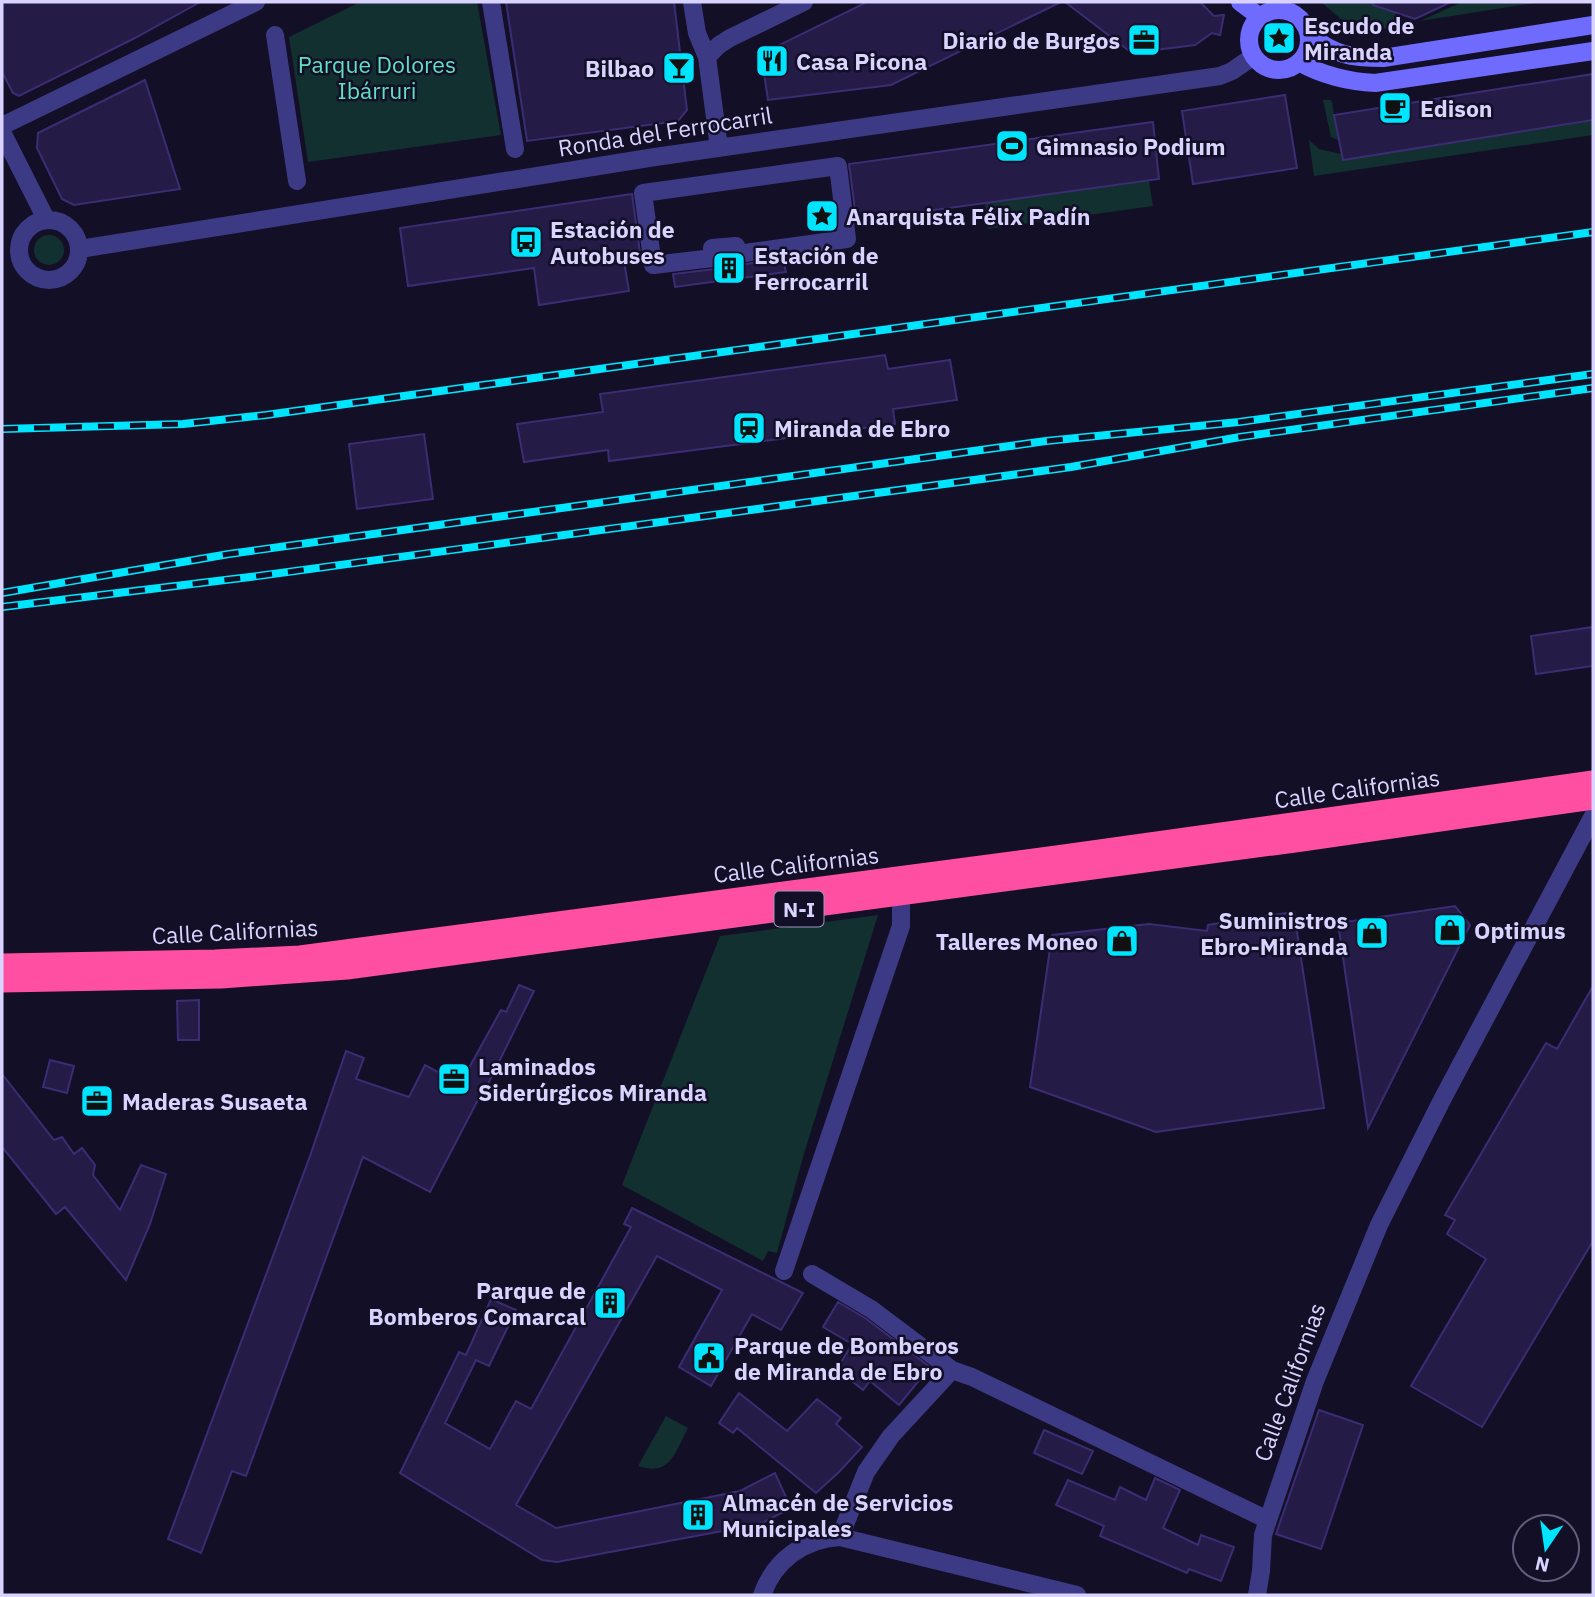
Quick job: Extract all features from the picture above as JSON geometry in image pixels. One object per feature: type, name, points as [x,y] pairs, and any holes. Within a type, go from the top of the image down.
[{"type":"highway","name":"Calle Californias","points":[[2,964],[202,961],[300,956],[1064,855],[1593,781]]},
{"type":"highway","name":"Calle Californias","points":[[2,982],[301,974],[901,896],[1593,799]]},
{"type":"main road","points":[[1240,2],[1260,17]]},
{"type":"main road","points":[[1309,35],[1307,52],[1299,62],[1286,69],[1276,70],[1260,63],[1250,48],[1251,31],[1260,17],[1274,11],[1289,12],[1302,21],[1309,35],[1321,46],[1352,56],[1383,58],[1593,25]]},
{"type":"main road","points":[[1299,62],[1312,70],[1345,79],[1375,83],[1593,51]]},
{"type":"street","points":[[2,126],[256,2]]},
{"type":"street","points":[[491,2],[515,149]]},
{"type":"street","points":[[692,2],[701,45],[707,57],[719,148]]},
{"type":"street","points":[[707,57],[730,38],[804,2]]},
{"type":"street","points":[[275,35],[297,181]]},
{"type":"street","name":"Ronda del Ferrocarril","points":[[80,249],[719,148],[1220,76],[1254,56]]},
{"type":"street","points":[[2,132],[46,219]]},
{"type":"street","points":[[838,166],[847,239],[737,254],[736,246],[712,248],[713,258],[653,265],[643,193],[838,166]]},
{"type":"street","points":[[46,219],[59,221],[71,228],[78,239],[80,249],[74,268],[52,280],[33,275],[11,259],[24,233],[35,223],[46,219]]},
{"type":"street","name":"Calle Californias","points":[[1257,1595],[1263,1535],[1315,1381],[1379,1225],[1443,1098],[1593,816]]},
{"type":"street","points":[[784,1271],[901,926],[901,896]]},
{"type":"street","points":[[812,1274],[871,1309],[952,1370],[972,1377],[1268,1520]]},
{"type":"street","points":[[840,1537],[866,1472],[891,1436],[952,1370]]},
{"type":"street","points":[[762,1595],[771,1575],[795,1550],[827,1538],[840,1537],[1077,1595]]},
{"type":"green space","name":"Parque Dolores Ibárruri","points":[[360,2],[477,2],[501,135],[308,162],[289,37]]},
{"type":"green space","points":[[1321,2],[1391,2],[1400,25],[1377,30],[1349,26]]},
{"type":"green space","points":[[1462,2],[1541,2],[1420,21]]},
{"type":"green space","points":[[1323,100],[1332,102],[1338,140],[1331,137]]},
{"type":"green space","points":[[1593,120],[1593,135],[1314,176],[1309,140],[1319,149],[1341,154],[1342,160]]},
{"type":"green space","points":[[1149,181],[1153,206],[988,229],[985,203]]},
{"type":"green space","points":[[49,235],[60,239],[64,250],[60,261],[49,265],[38,261],[34,250],[38,239]]},
{"type":"green space","points":[[878,915],[803,1157],[777,1253],[768,1251],[763,1261],[622,1185],[720,936]]},
{"type":"green space","points":[[666,1416],[688,1428],[675,1453],[665,1465],[658,1468],[638,1466]]},
{"type":"building","points":[[2,2],[200,2],[19,96],[13,93],[2,72]]},
{"type":"building","points":[[506,2],[674,2],[687,110],[678,121],[527,141]]},
{"type":"building","points":[[867,2],[1061,2],[891,85],[768,100],[761,54]]},
{"type":"building","points":[[1065,2],[1200,2],[1214,16],[1224,15],[1220,35],[1212,33],[1195,45],[1132,53]]},
{"type":"building","points":[[1373,2],[1451,2],[1415,19],[1373,5]]},
{"type":"building","points":[[1593,74],[1593,120],[1343,160],[1334,115]]},
{"type":"building","points":[[145,80],[180,189],[74,205],[62,199],[37,148],[38,133]]},
{"type":"building","points":[[1285,95],[1297,168],[1193,184],[1182,111]]},
{"type":"building","points":[[1153,122],[1159,179],[920,212],[918,217],[857,225],[849,164]]},
{"type":"building","name":"Estación de Autobuses","points":[[632,194],[640,253],[623,255],[629,291],[539,305],[534,268],[408,286],[400,228]]},
{"type":"building","points":[[724,258],[738,265],[783,259],[786,272],[675,287],[673,274],[715,269],[720,267]]},
{"type":"building","points":[[885,355],[888,369],[950,360],[957,400],[893,409],[895,424],[609,461],[608,450],[524,462],[517,424],[603,412],[600,394]]},
{"type":"building","points":[[424,434],[433,499],[357,509],[349,444]]},
{"type":"building","points":[[1593,627],[1593,666],[1536,674],[1531,636]]},
{"type":"building","points":[[1455,906],[1470,925],[1368,1128],[1338,923]]},
{"type":"building","points":[[1294,912],[1324,1108],[1156,1132],[1030,1087],[1052,935],[1149,924],[1207,931],[1208,925]]},
{"type":"building","points":[[519,985],[534,991],[430,1192],[363,1157],[246,1476],[232,1471],[201,1553],[168,1539],[310,1156],[346,1051],[364,1058],[356,1079],[409,1097],[425,1065],[460,1084],[501,1010],[506,1012]]},
{"type":"building","points":[[1593,986],[1593,1241],[1482,1427],[1411,1386],[1486,1259],[1447,1234],[1455,1220],[1445,1215],[1546,1043],[1557,1049]]},
{"type":"building","points":[[199,1000],[199,1040],[178,1040],[177,1001]]},
{"type":"building","points":[[50,1060],[74,1066],[67,1093],[43,1087]]},
{"type":"building","points":[[2,1074],[54,1140],[62,1137],[74,1154],[82,1148],[95,1165],[93,1175],[120,1210],[141,1165],[166,1174],[150,1224],[126,1280],[65,1207],[56,1214],[2,1147]]},
{"type":"building","points":[[632,1208],[803,1293],[781,1330],[752,1314],[711,1386],[679,1367],[722,1290],[657,1256],[516,1505],[556,1528],[740,1491],[775,1473],[791,1508],[764,1522],[744,1527],[557,1562],[542,1560],[400,1473],[459,1352],[466,1355],[491,1299],[516,1310],[489,1366],[476,1360],[445,1423],[490,1449],[516,1401],[531,1409],[631,1227],[624,1224]]},
{"type":"building","points":[[838,1302],[865,1318],[930,1367],[899,1405],[870,1381],[863,1390],[837,1369],[852,1344],[823,1327]]},
{"type":"building","points":[[739,1393],[787,1431],[817,1399],[841,1418],[836,1424],[862,1447],[816,1493],[737,1428],[733,1433],[719,1423]]},
{"type":"building","points":[[1319,1410],[1363,1425],[1321,1549],[1276,1534]]},
{"type":"building","points":[[1044,1430],[1093,1451],[1082,1474],[1034,1453]]},
{"type":"building","points":[[1155,1478],[1180,1490],[1163,1528],[1198,1545],[1201,1535],[1234,1547],[1221,1581],[1189,1569],[1187,1573],[1100,1536],[1104,1526],[1056,1505],[1068,1480],[1115,1500],[1120,1487],[1146,1500]]},
{"type":"railway","points":[[2,429],[183,424],[266,415],[1593,232]]},
{"type":"railway","points":[[2,593],[229,554],[1046,441],[1239,422],[1593,374]]},
{"type":"railway","points":[[2,607],[250,577],[1071,467],[1240,437],[1593,388]]},
{"type":"place","name":"Escudo de Miranda","points":[[1279,38]]},
{"type":"place","name":"Diario de Burgos","points":[[1144,40]]},
{"type":"place","name":"Casa Picona","points":[[772,61]]},
{"type":"place","name":"Bilbao","points":[[679,68]]},
{"type":"place","name":"Edison","points":[[1395,108]]},
{"type":"place","name":"Gimnasio Podium","points":[[1012,146]]},
{"type":"place","name":"Anarquista Félix Padín","points":[[822,216]]},
{"type":"place","name":"Estación de Autobuses","points":[[526,242]]},
{"type":"place","name":"Estación de Ferrocarril","points":[[729,268]]},
{"type":"place","name":"Miranda de Ebro","points":[[749,428]]},
{"type":"place","name":"Optimus","points":[[1450,930]]},
{"type":"place","name":"Suministros Ebro-Miranda","points":[[1372,933]]},
{"type":"place","name":"Talleres Moneo","points":[[1122,941]]},
{"type":"place","name":"Laminados Siderúrgicos Miranda","points":[[454,1079]]},
{"type":"place","name":"Maderas Susaeta","points":[[97,1101]]},
{"type":"place","name":"Parque de Bomberos Comarcal","points":[[610,1303]]},
{"type":"place","name":"Parque de Bomberos de Miranda de Ebro","points":[[709,1358]]},
{"type":"place","name":"Almacén de Servicios Municipales","points":[[698,1515]]}]
